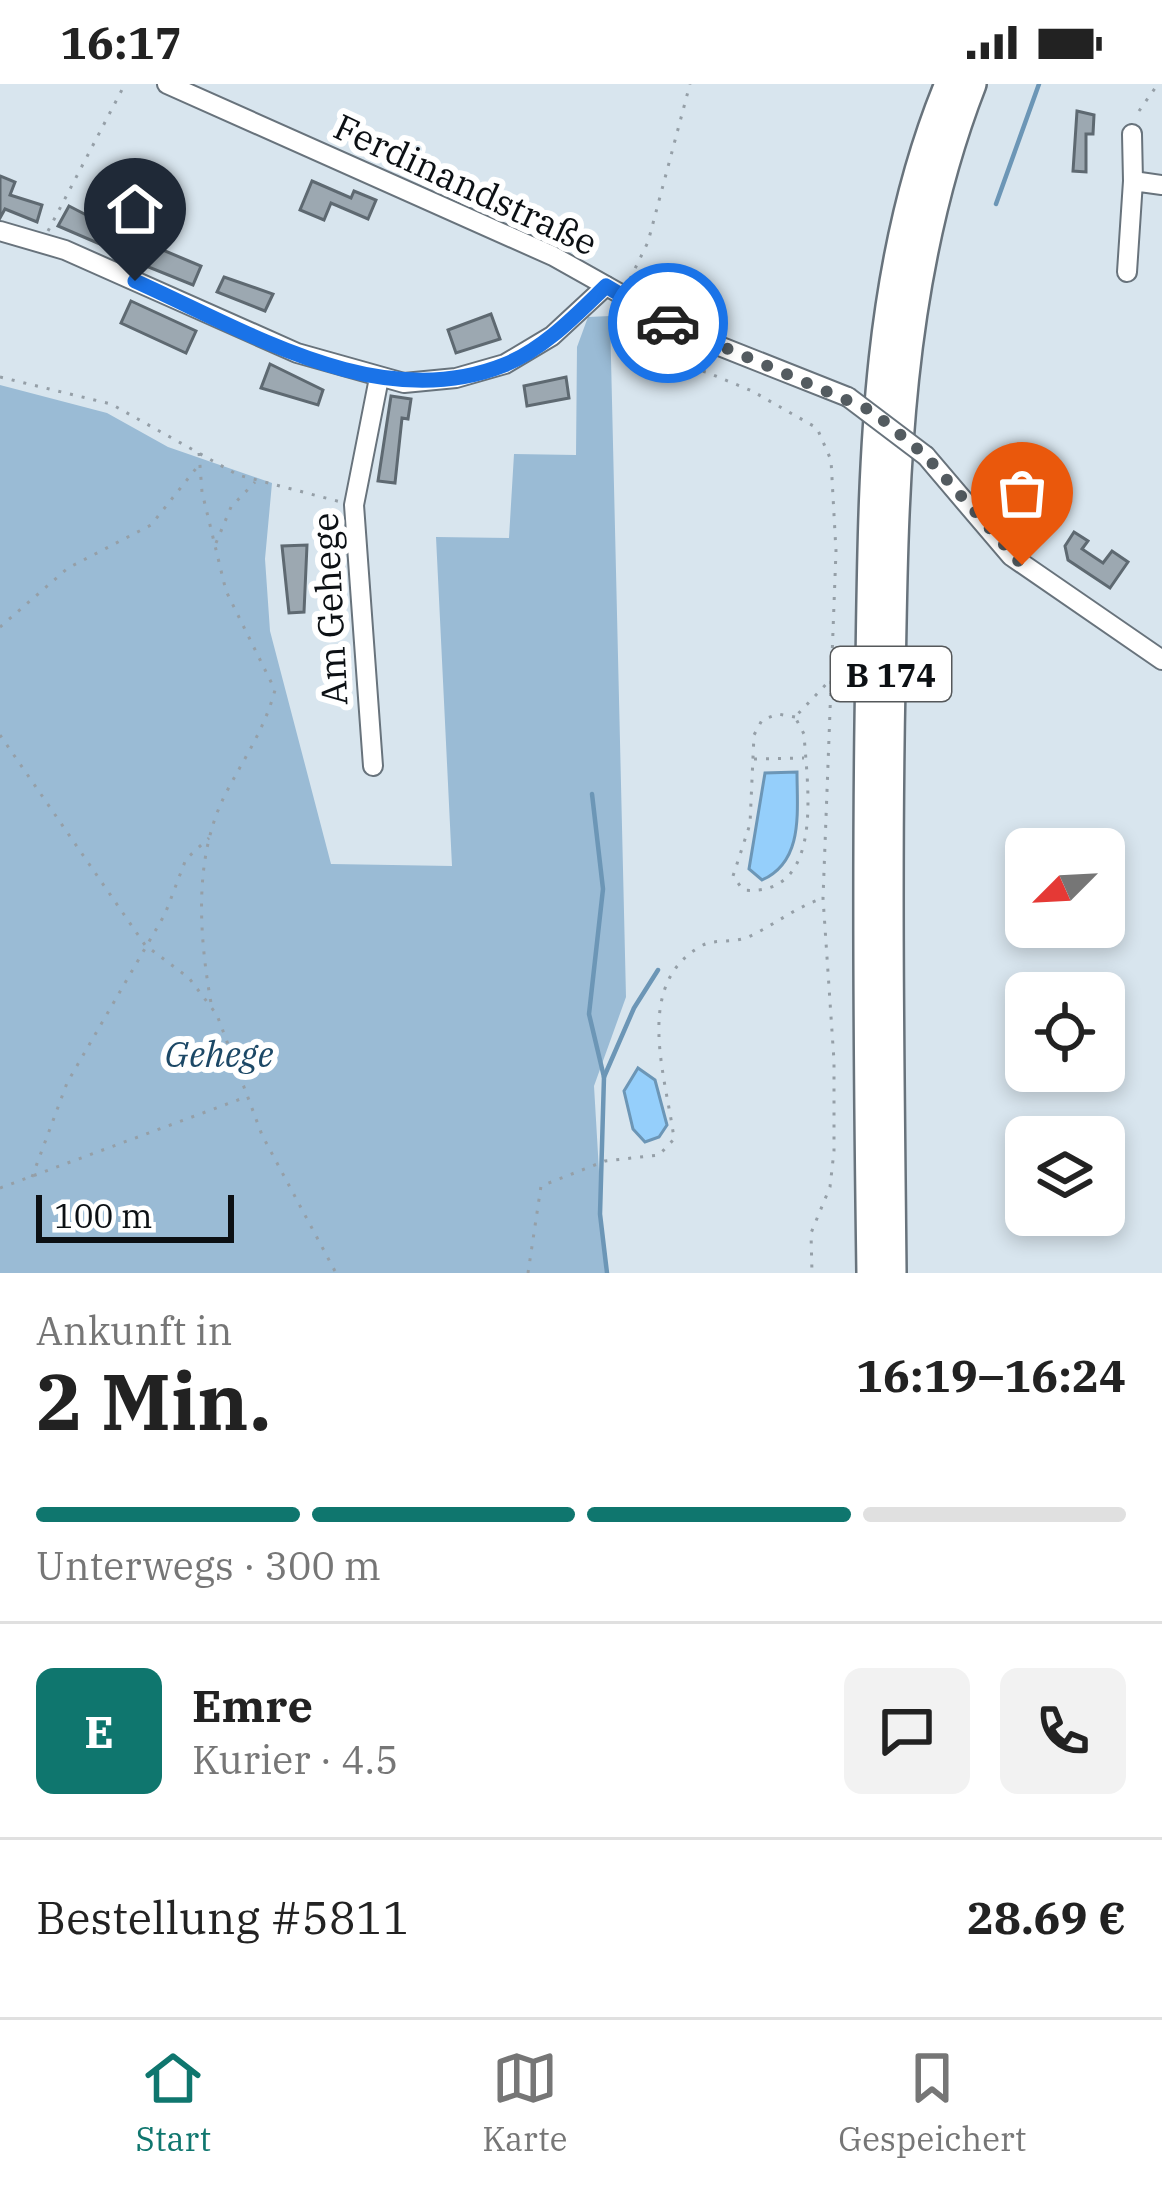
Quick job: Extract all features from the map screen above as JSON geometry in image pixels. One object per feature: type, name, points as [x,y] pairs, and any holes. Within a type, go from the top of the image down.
[{"type":"highway","name":"B 174","points":[[871,1273],[868,732],[874,453],[897,263],[918,173],[949,84]]},
{"type":"highway","name":"B 174","points":[[892,1273],[894,484],[914,288],[946,156],[972,84]]},
{"type":"street","name":"Ferdinandstraße","points":[[167,84],[613,290],[699,338],[848,397],[926,456],[1011,556],[1162,660]]},
{"type":"street","points":[[1127,272],[1132,134]]},
{"type":"street","points":[[1132,181],[1162,185]]},
{"type":"street","points":[[0,231],[43,244],[297,353],[404,382],[456,378],[505,364],[613,290]]},
{"type":"street","name":"Am Gehege","points":[[373,766],[354,505],[379,378]]},
{"type":"path","points":[[43,244],[125,84]]},
{"type":"path","points":[[690,84],[648,242],[613,290],[621,332],[631,354],[706,372],[752,391],[817,428],[827,443],[836,551],[823,898],[834,1150],[830,1187],[811,1233],[812,1273]]},
{"type":"path","points":[[1139,111],[1158,84]]},
{"type":"path","points":[[0,377],[111,404],[257,480],[354,505]]},
{"type":"path","points":[[199,453],[226,591],[274,690],[267,718],[224,795],[210,837],[202,915],[212,1008]]},
{"type":"path","points":[[0,627],[68,568],[151,525],[200,465]]},
{"type":"path","points":[[214,546],[231,507],[257,480]]},
{"type":"path","points":[[795,717],[833,677]]},
{"type":"path","points":[[778,714],[795,717],[805,734],[804,853],[787,878],[759,892],[743,890],[733,876],[750,824],[754,735],[762,720],[778,714]]},
{"type":"path","points":[[0,735],[145,945],[189,978],[212,1008],[292,1196],[336,1273]]},
{"type":"path","points":[[754,759],[806,758]]},
{"type":"path","points":[[32,1177],[67,1083],[165,914],[186,859],[210,837]]},
{"type":"path","points":[[529,1273],[541,1186],[605,1161],[659,1155],[674,1139],[658,1009],[663,982],[706,943],[748,937],[790,909],[823,898]]},
{"type":"path","points":[[0,1188],[248,1097]]},
{"type":"green space","name":"Gehege","points":[[610,316],[626,997],[594,1086],[605,1273],[0,1273],[0,385],[107,413],[168,447],[272,483],[265,559],[270,631],[331,864],[452,866],[436,537],[509,538],[514,454],[576,455],[577,347],[588,317]]},
{"type":"shaded area","points":[[797,772],[792,848],[776,872],[762,880],[749,869],[765,773]]},
{"type":"shaded area","points":[[638,1068],[655,1080],[667,1125],[659,1137],[645,1142],[633,1129],[624,1091]]},
{"type":"building","points":[[1077,111],[1094,115],[1093,134],[1086,134],[1086,172],[1073,171]]},
{"type":"building","points":[[0,176],[15,182],[10,195],[42,205],[37,222],[5,209],[0,218]]},
{"type":"building","points":[[312,181],[351,198],[354,191],[376,200],[368,219],[331,203],[324,220],[300,210]]},
{"type":"building","points":[[69,206],[123,234],[116,251],[58,226]]},
{"type":"building","points":[[146,243],[201,266],[193,285],[136,262]]},
{"type":"building","points":[[224,277],[273,294],[265,311],[217,292]]},
{"type":"building","points":[[131,301],[196,331],[186,353],[121,323]]},
{"type":"building","points":[[491,314],[500,339],[456,353],[448,330]]},
{"type":"building","points":[[270,364],[323,390],[318,405],[261,388]]},
{"type":"building","points":[[566,377],[569,398],[527,406],[524,386]]},
{"type":"building","points":[[391,396],[411,399],[408,419],[402,418],[395,483],[378,481]]},
{"type":"building","points":[[1074,532],[1088,541],[1082,549],[1103,563],[1112,551],[1128,562],[1110,588],[1068,560],[1065,546]]},
{"type":"building","points":[[307,545],[304,612],[289,613],[282,546]]},
{"type":"waterway","points":[[996,204],[1039,84]]},
{"type":"waterway","points":[[592,794],[603,889],[589,1014],[604,1077],[600,1214],[607,1273]]},
{"type":"waterway","points":[[604,1077],[634,1008],[658,970]]},
{"type":"way so far","points":[[668,323],[872,411],[926,456],[1022,565]]},
{"type":"route","points":[[135,281],[297,353],[404,382],[456,378],[505,364],[552,336],[606,286],[668,323]]}]
